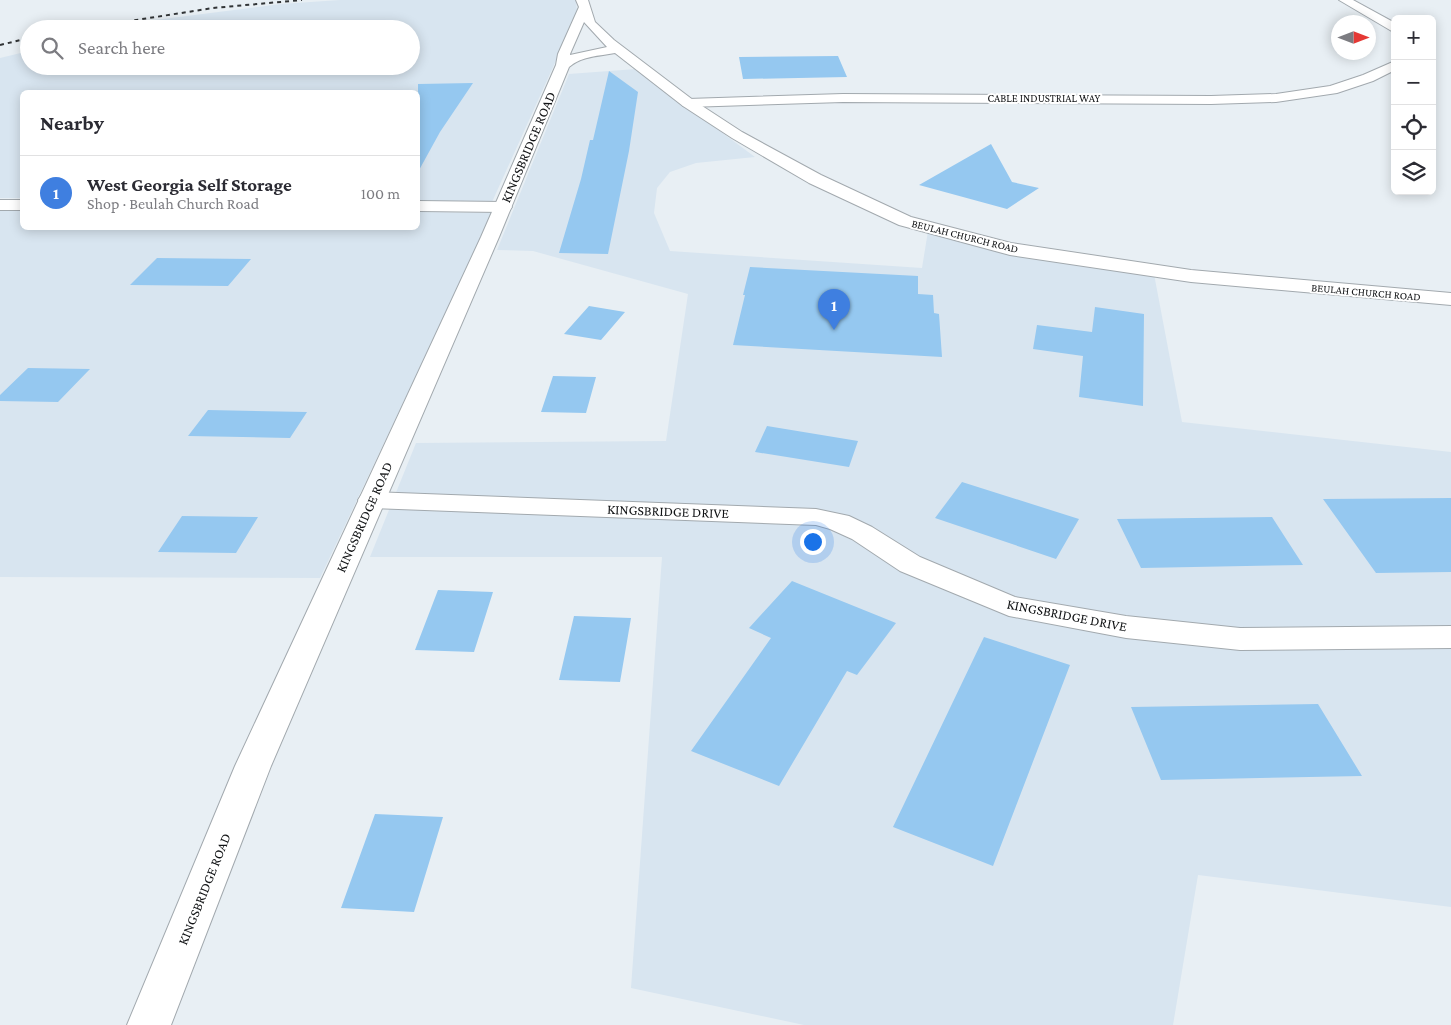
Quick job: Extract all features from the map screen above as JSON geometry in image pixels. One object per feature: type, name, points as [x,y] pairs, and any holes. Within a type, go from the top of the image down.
[{"type":"street","points":[[1345,0],[1391,25]]},
{"type":"street","name":"BEULAH CHURCH ROAD","points":[[583,4],[590,23],[617,49],[688,103],[737,135],[815,179],[906,221],[1010,249],[1191,276],[1451,299]]},
{"type":"street","name":"KINGSBRIDGE ROAD","points":[[149,1025],[253,766],[503,207],[563,65],[564,54],[583,4]]},
{"type":"street","points":[[563,65],[583,55],[617,49]]},
{"type":"street","name":"CABLE INDUSTRIAL WAY","points":[[688,103],[843,98],[1211,100],[1276,98],[1332,90],[1368,78],[1391,67]]},
{"type":"street","points":[[0,205],[20,205]]},
{"type":"street","points":[[420,206],[503,207]]},
{"type":"street","name":"KINGSBRIDGE DRIVE","points":[[372,500],[816,517],[838,522],[862,533],[910,564],[1009,606],[1126,627],[1240,639],[1451,637]]},
{"type":"shaded area","points":[[340,0],[576,0],[577,12],[492,202],[420,202],[420,90],[20,90],[20,198],[0,198],[0,58],[20,53],[20,75],[420,75],[420,20],[155,20],[281,4]]},
{"type":"shaded area","points":[[636,69],[755,157],[696,163],[670,172],[657,188],[654,213],[670,251],[922,268],[928,231],[1154,274],[1182,422],[1451,452],[1451,907],[1198,875],[1173,1025],[804,1025],[631,988],[662,557],[370,557],[416,443],[666,441],[688,294],[533,251],[497,250],[569,74]]},
{"type":"shaded area","points":[[0,210],[20,210],[20,230],[420,230],[420,212],[493,213],[320,578],[0,577]]},
{"type":"building","points":[[838,56],[847,77],[743,79],[739,57]]},
{"type":"building","points":[[609,71],[638,92],[629,151],[608,254],[559,253],[581,179],[590,140],[593,140]]},
{"type":"building","points":[[473,83],[440,132],[420,168],[420,90],[418,90],[418,84]]},
{"type":"building","points":[[991,144],[1012,182],[1039,188],[1007,209],[919,185]]},
{"type":"building","points":[[157,258],[251,259],[228,286],[130,285]]},
{"type":"building","points":[[750,267],[918,276],[918,294],[933,295],[934,313],[939,314],[942,357],[733,345]]},
{"type":"building","points":[[589,306],[625,312],[601,340],[564,334]]},
{"type":"building","points":[[1095,307],[1144,314],[1143,406],[1079,397],[1083,356],[1033,349],[1037,325],[1092,332]]},
{"type":"building","points":[[28,368],[90,369],[58,402],[0,401],[0,395]]},
{"type":"building","points":[[553,376],[596,377],[586,413],[541,412]]},
{"type":"building","points":[[208,410],[307,412],[290,438],[188,436]]},
{"type":"building","points":[[767,426],[858,441],[849,467],[755,452]]},
{"type":"building","points":[[962,482],[1079,519],[1056,559],[935,518]]},
{"type":"building","points":[[1451,498],[1451,572],[1376,573],[1323,499]]},
{"type":"building","points":[[182,516],[258,517],[236,553],[158,552]]},
{"type":"building","points":[[1272,517],[1303,565],[1141,568],[1117,519]]},
{"type":"building","points":[[792,581],[896,623],[857,675],[847,671],[779,786],[691,751],[771,638],[749,628]]},
{"type":"building","points":[[438,590],[493,592],[474,652],[415,650]]},
{"type":"building","points":[[574,616],[631,618],[620,682],[559,680]]},
{"type":"building","points":[[984,637],[1070,665],[993,866],[893,827]]},
{"type":"building","points":[[1318,704],[1362,776],[1161,780],[1131,707]]},
{"type":"building","points":[[375,814],[443,817],[414,912],[341,908]]},
{"type":"railway","points":[[136,20],[213,8],[302,0]]},
{"type":"railway","points":[[0,45],[20,40]]},
{"type":"place","name":"West Georgia Self Storage","points":[[834,330]]}]
